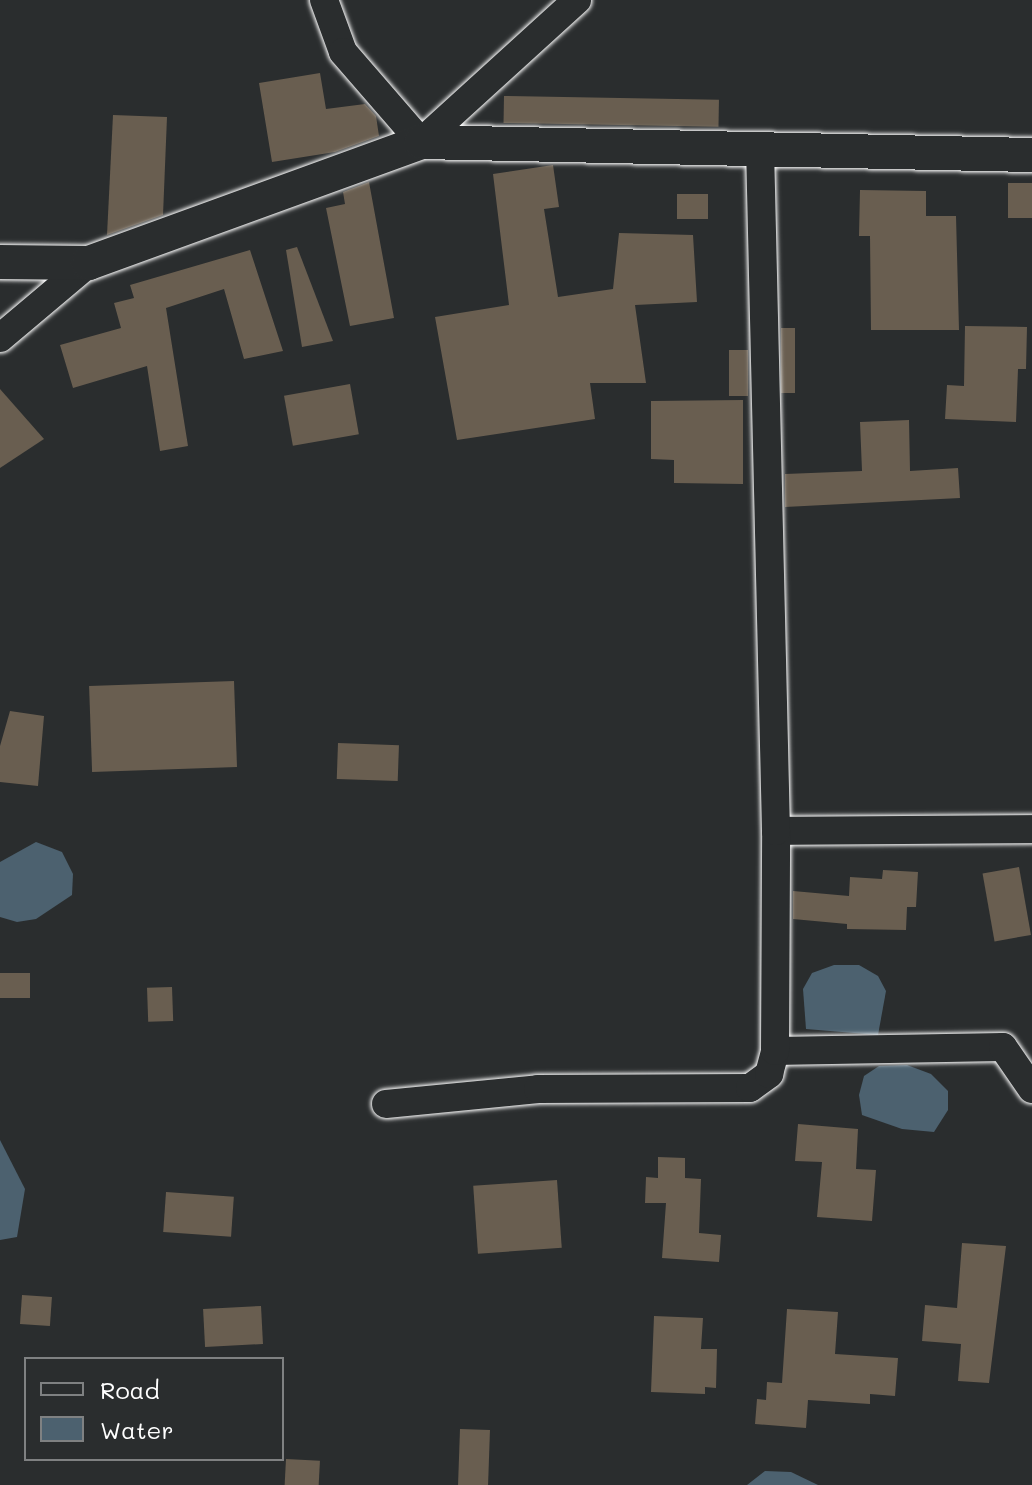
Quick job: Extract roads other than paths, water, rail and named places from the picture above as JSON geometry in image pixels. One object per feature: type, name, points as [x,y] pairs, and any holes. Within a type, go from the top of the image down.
[{"type":"street","points":[[324,0],[343,52],[421,142]]},
{"type":"street","points":[[421,142],[577,0]]},
{"type":"street","points":[[0,338],[89,263],[421,142],[1032,155]]},
{"type":"street","points":[[386,1104],[538,1089],[750,1088],[769,1074],[775,1051],[776,831],[760,149]]},
{"type":"street","points":[[0,262],[89,263]]},
{"type":"street","points":[[776,831],[1032,829]]},
{"type":"street","points":[[775,1051],[1003,1047],[1032,1089]]},
{"type":"water","points":[[36,842],[62,852],[73,874],[72,895],[36,919],[17,922],[0,917],[0,862]]},
{"type":"water","points":[[834,965],[859,965],[878,976],[886,991],[878,1035],[806,1029],[803,989],[812,973]]},
{"type":"water","points":[[907,1065],[931,1074],[948,1091],[948,1110],[934,1132],[902,1129],[862,1115],[859,1095],[864,1076],[879,1066]]},
{"type":"water","points":[[0,1140],[25,1189],[17,1237],[0,1240]]},
{"type":"water","points":[[765,1471],[791,1472],[818,1485],[747,1485]]}]
